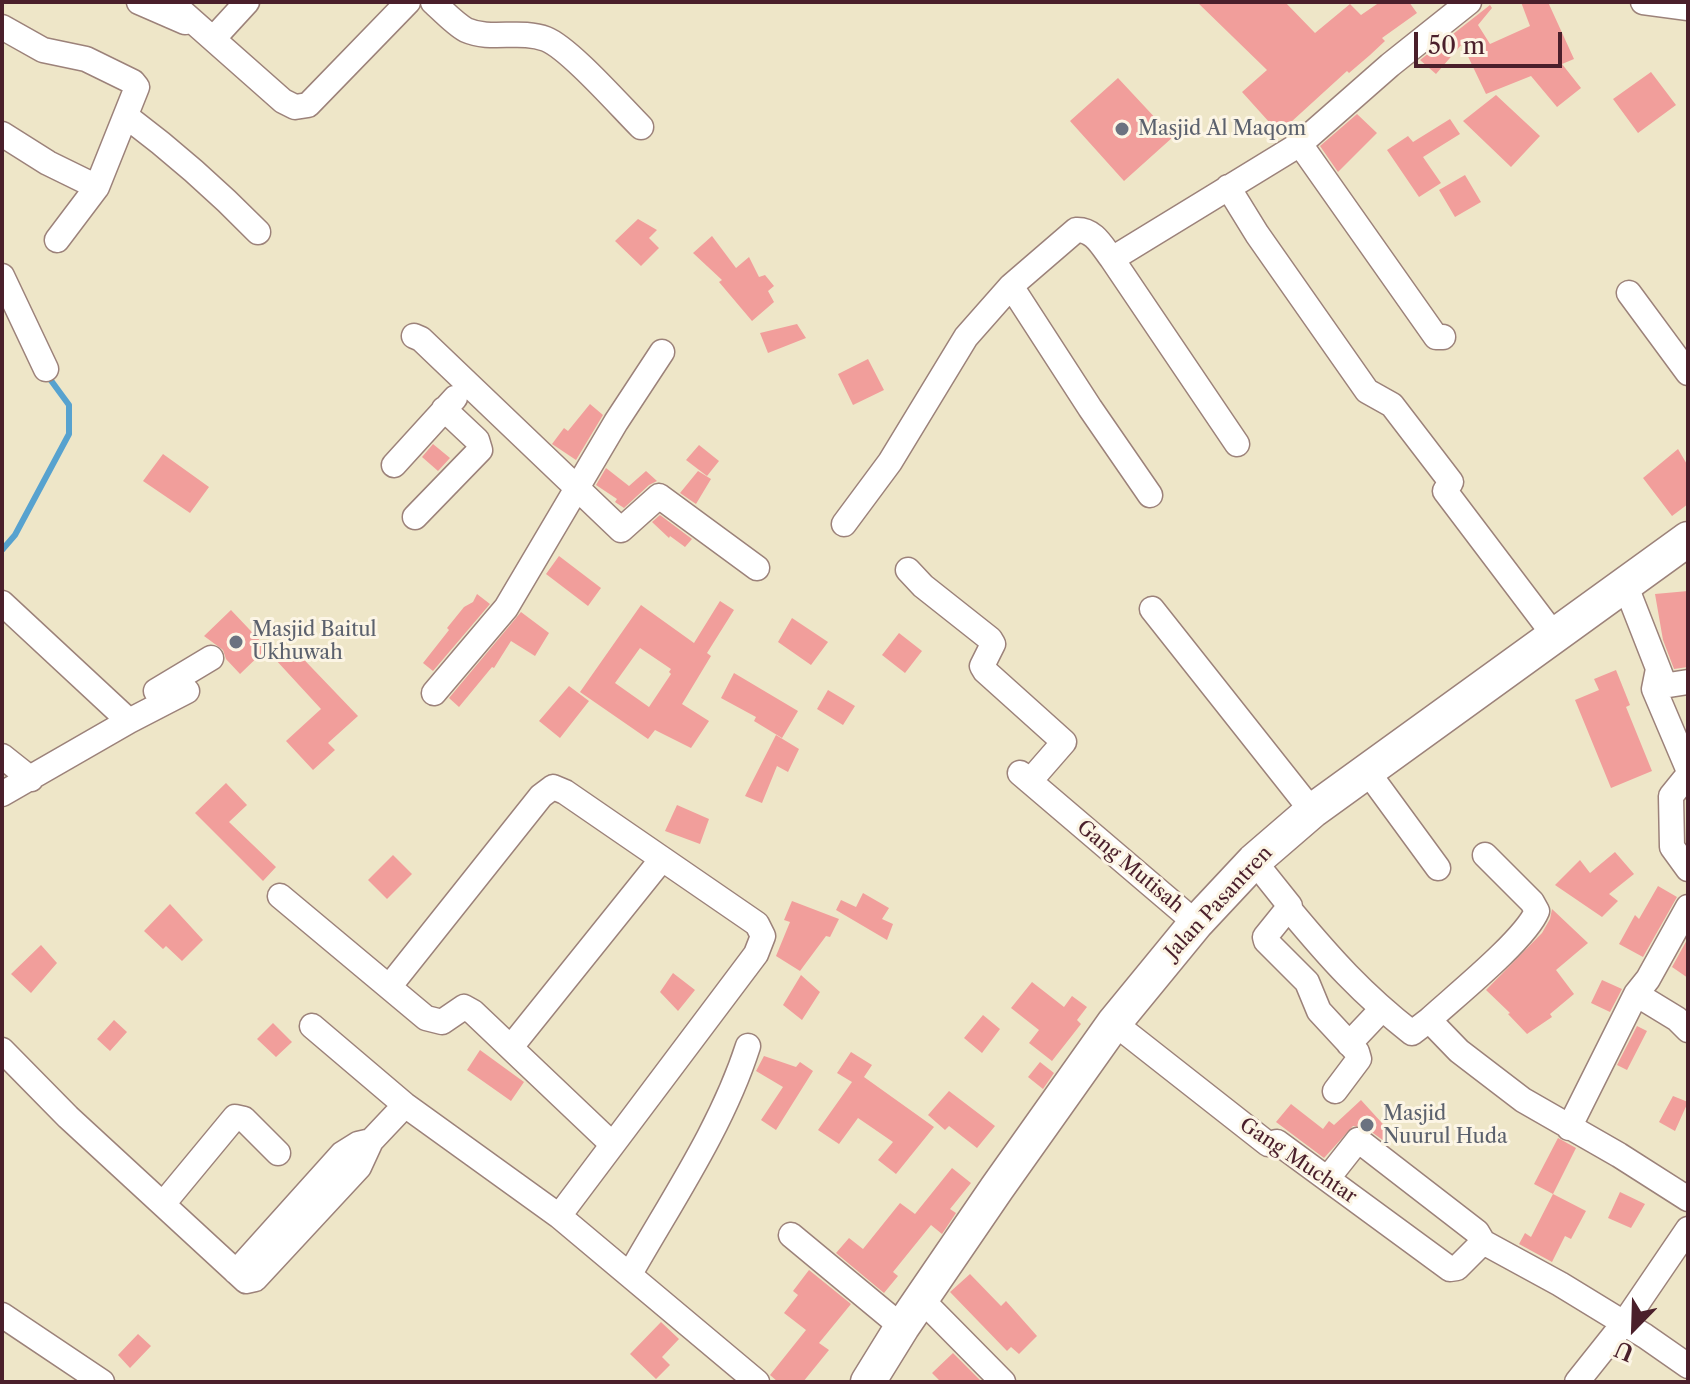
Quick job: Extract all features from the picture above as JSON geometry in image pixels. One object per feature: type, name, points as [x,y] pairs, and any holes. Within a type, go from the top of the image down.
[{"type":"main road","name":"Jalan Pasantren","points":[[868,1382],[921,1299],[1114,1023],[1196,923],[1254,861],[1312,811],[1688,539]]},
{"type":"street","points":[[139,2],[207,34]]},
{"type":"street","points":[[171,2],[283,101],[295,107],[308,105],[408,2]]},
{"type":"street","points":[[207,34],[247,2]]},
{"type":"street","points":[[433,2],[465,29],[478,33],[531,34],[549,40],[567,53],[641,127]]},
{"type":"street","points":[[1112,259],[1300,144],[1390,65],[1469,2]]},
{"type":"street","points":[[1643,2],[1688,8]]},
{"type":"street","points":[[2,27],[43,50],[86,59],[133,82],[137,87],[97,187],[57,240]]},
{"type":"street","points":[[126,116],[213,186],[258,232]]},
{"type":"street","points":[[2,134],[48,163],[97,187]]},
{"type":"street","points":[[1300,144],[1436,337],[1443,337]]},
{"type":"street","points":[[1228,187],[1257,234],[1367,391],[1392,405],[1432,456],[1451,482],[1445,491],[1554,635]]},
{"type":"street","points":[[844,524],[890,462],[966,337],[1011,286],[1076,230],[1083,230],[1095,237],[1112,259],[1237,444]]},
{"type":"street","points":[[2,276],[46,369]]},
{"type":"street","points":[[1011,286],[1150,495]]},
{"type":"street","points":[[1629,293],[1688,373]]},
{"type":"street","points":[[414,336],[421,339],[621,530],[659,496],[757,568]]},
{"type":"street","points":[[434,693],[506,608],[616,422],[662,352]]},
{"type":"street","points":[[394,465],[468,385]]},
{"type":"street","points":[[415,517],[480,450],[477,440],[444,409]]},
{"type":"street","name":"Gang Mutisah","points":[[908,570],[923,586],[990,639],[993,644],[984,658],[982,666],[985,671],[1064,742],[1025,777],[1196,923]]},
{"type":"street","points":[[1625,584],[1665,683],[1688,682]]},
{"type":"street","points":[[2,603],[135,718]]},
{"type":"street","points":[[1152,609],[1312,811]]},
{"type":"street","points":[[135,718],[145,698],[211,658]]},
{"type":"street","points":[[1658,669],[1654,689],[1688,772],[1671,796],[1672,847],[1688,869]]},
{"type":"street","points":[[2,794],[187,691]]},
{"type":"street","points":[[2,756],[31,779]]},
{"type":"street","points":[[1367,771],[1438,868]]},
{"type":"street","points":[[389,987],[546,790],[553,787],[565,792],[757,924],[763,936],[756,954],[559,1216]]},
{"type":"street","points":[[1254,861],[1340,971],[1412,1033],[1505,950],[1531,923],[1537,911],[1532,902],[1485,855]]},
{"type":"street","points":[[511,1047],[662,859]]},
{"type":"street","points":[[280,896],[426,1018],[442,1022],[464,1007],[473,1012],[612,1144]]},
{"type":"street","points":[[1569,1128],[1636,994],[1648,979],[1688,907]]},
{"type":"street","points":[[1290,910],[1265,937],[1266,941],[1307,982],[1319,1011],[1357,1052],[1359,1059],[1335,1091]]},
{"type":"street","points":[[1636,994],[1677,1019],[1688,1030]]},
{"type":"street","points":[[1349,1044],[1382,1009]]},
{"type":"street","points":[[1429,1020],[1459,1051],[1523,1100],[1688,1199]]},
{"type":"street","name":"Gang Muchtar","points":[[1114,1023],[1268,1144],[1277,1142],[1450,1269],[1457,1268],[1483,1242]]},
{"type":"street","points":[[312,1026],[405,1105],[559,1216],[757,1382]]},
{"type":"street","points":[[630,1274],[718,1120],[737,1080],[748,1046]]},
{"type":"street","points":[[2,1050],[68,1117],[246,1281],[255,1279],[359,1167],[371,1141],[405,1105]]},
{"type":"street","points":[[163,1204],[235,1117],[244,1119],[278,1153]]},
{"type":"street","points":[[1328,1178],[1358,1140],[1477,1232],[1483,1242],[1560,1284],[1688,1366]]},
{"type":"street","points":[[1577,1382],[1624,1323],[1688,1229]]},
{"type":"street","points":[[791,1235],[902,1327]]},
{"type":"street","points":[[921,1299],[1003,1382]]},
{"type":"street","points":[[2,1315],[102,1382]]},
{"type":"street","points":[[1680,1382],[1688,1374]]},
{"type":"building","points":[[1197,2],[1285,2],[1315,33],[1350,4],[1361,15],[1380,2],[1409,2],[1417,13],[1382,38],[1385,41],[1370,55],[1349,73],[1347,71],[1279,133],[1242,92],[1267,70]]},
{"type":"building","points":[[1521,2],[1548,2],[1574,59],[1562,64],[1581,88],[1557,107],[1531,76],[1486,94],[1462,44],[1436,74],[1420,60],[1490,5],[1492,8],[1478,25],[1490,44],[1530,26]]},
{"type":"building","points":[[1651,72],[1676,105],[1638,133],[1613,99]]},
{"type":"building","name":"Masjid Al Maqom","points":[[1118,78],[1173,137],[1124,181],[1070,121]]},
{"type":"building","points":[[1496,95],[1540,136],[1511,167],[1463,121]]},
{"type":"building","points":[[1357,114],[1377,133],[1338,172],[1320,146]]},
{"type":"building","points":[[1450,119],[1460,134],[1423,157],[1441,183],[1419,197],[1387,150],[1408,136],[1413,142]]},
{"type":"building","points":[[1465,175],[1481,202],[1455,217],[1439,190]]},
{"type":"building","points":[[638,219],[657,230],[649,238],[659,248],[641,266],[615,241]]},
{"type":"building","points":[[712,236],[736,268],[749,257],[759,277],[765,275],[774,286],[768,291],[774,302],[752,321],[719,282],[722,280],[693,253]]},
{"type":"building","points":[[797,324],[806,338],[768,353],[760,333]]},
{"type":"building","points":[[868,359],[884,390],[853,405],[838,374]]},
{"type":"building","points":[[590,404],[603,415],[576,460],[552,444],[564,428],[568,431]]},
{"type":"building","points":[[433,444],[450,458],[438,471],[422,457]]},
{"type":"building","points":[[699,445],[719,461],[707,476],[686,460]]},
{"type":"building","points":[[1678,449],[1688,466],[1688,504],[1672,516],[1643,478]]},
{"type":"building","points":[[163,454],[209,487],[190,513],[143,481]]},
{"type":"building","points":[[606,468],[629,486],[646,471],[657,481],[624,508],[615,502],[617,499],[596,485]]},
{"type":"building","points":[[698,471],[711,479],[696,504],[680,493]]},
{"type":"building","points":[[660,515],[692,539],[685,547],[669,538],[652,522]]},
{"type":"building","points":[[559,556],[601,588],[588,606],[546,574]]},
{"type":"building","points":[[1688,591],[1688,667],[1674,669],[1663,640],[1655,594]]},
{"type":"building","points":[[477,594],[490,604],[433,671],[423,663],[449,630],[447,628]]},
{"type":"building","points":[[720,601],[734,610],[707,653],[711,656],[682,704],[709,721],[691,748],[655,730],[648,739],[580,692],[641,605],[694,643]],"holes":[[[640,648],[671,669],[671,674],[649,707],[615,683]]]},
{"type":"building","name":"Masjid Baitul Ukhuwah","points":[[231,610],[267,648],[240,674],[226,659],[223,650],[204,636]]},
{"type":"building","points":[[521,612],[549,633],[535,656],[511,641],[494,668],[459,707],[449,698]]},
{"type":"building","points":[[792,618],[828,642],[811,665],[778,642]]},
{"type":"building","points":[[899,633],[922,651],[905,673],[882,655]]},
{"type":"building","points":[[290,645],[358,716],[328,743],[335,750],[313,770],[286,741],[321,709],[275,659]]},
{"type":"building","points":[[1616,670],[1630,705],[1626,707],[1652,771],[1611,788],[1575,700],[1599,690],[1594,679]]},
{"type":"building","points":[[734,673],[798,711],[782,738],[754,721],[756,717],[721,698]]},
{"type":"building","points":[[569,686],[589,701],[560,738],[539,721]]},
{"type":"building","points":[[828,690],[855,706],[843,725],[817,709]]},
{"type":"building","points":[[776,735],[799,749],[788,772],[777,766],[762,803],[745,796]]},
{"type":"building","points":[[226,783],[247,805],[229,822],[276,867],[263,881],[195,813]]},
{"type":"building","points":[[677,805],[709,819],[700,844],[665,831]]},
{"type":"building","points":[[1615,852],[1634,874],[1609,894],[1618,901],[1602,917],[1555,885],[1580,860],[1590,873]]},
{"type":"building","points":[[393,855],[412,874],[387,899],[368,880]]},
{"type":"building","points":[[1658,886],[1677,897],[1643,957],[1619,944],[1635,915],[1639,919]]},
{"type":"building","points":[[863,893],[889,908],[882,919],[893,924],[887,940],[836,910],[841,900],[856,907]]},
{"type":"building","points":[[792,901],[839,919],[830,937],[826,936],[800,971],[776,956],[790,922],[784,920]]},
{"type":"building","points":[[170,904],[203,940],[182,961],[144,931]]},
{"type":"building","points":[[1552,909],[1588,943],[1556,970],[1574,994],[1550,1014],[1552,1017],[1527,1034],[1486,990],[1542,933]]},
{"type":"building","points":[[1688,938],[1688,978],[1672,967]]},
{"type":"building","points":[[41,945],[57,963],[31,993],[11,974]]},
{"type":"building","points":[[673,973],[695,990],[678,1011],[660,992]]},
{"type":"building","points":[[801,975],[820,992],[802,1020],[783,1005]]},
{"type":"building","points":[[1602,980],[1622,989],[1610,1012],[1591,1003]]},
{"type":"building","points":[[1032,982],[1064,1007],[1072,996],[1087,1007],[1077,1020],[1081,1024],[1052,1061],[1029,1043],[1039,1030],[1011,1008]]},
{"type":"building","points":[[983,1015],[1000,1029],[982,1053],[964,1038]]},
{"type":"building","points":[[114,1020],[127,1032],[110,1051],[97,1039]]},
{"type":"building","points":[[273,1023],[292,1042],[276,1057],[257,1039]]},
{"type":"building","points":[[1637,1026],[1647,1031],[1627,1070],[1617,1065]]},
{"type":"building","points":[[480,1050],[524,1082],[511,1101],[467,1070]]},
{"type":"building","points":[[851,1052],[872,1065],[864,1077],[934,1127],[896,1174],[878,1160],[893,1142],[858,1118],[839,1144],[818,1130],[852,1082],[837,1073]]},
{"type":"building","points":[[764,1056],[796,1067],[800,1062],[813,1071],[776,1130],[761,1120],[783,1087],[756,1071]]},
{"type":"building","points":[[1040,1062],[1054,1073],[1043,1089],[1028,1077]]},
{"type":"building","points":[[949,1091],[995,1126],[977,1148],[949,1126],[945,1130],[928,1115]]},
{"type":"building","points":[[1673,1096],[1688,1102],[1675,1131],[1659,1122]]},
{"type":"building","points":[[1361,1100],[1392,1134],[1384,1141],[1366,1128],[1353,1126],[1324,1158],[1276,1122],[1291,1104],[1323,1129],[1329,1121],[1334,1125]]},
{"type":"building","points":[[1558,1138],[1576,1148],[1553,1194],[1534,1184]]},
{"type":"building","points":[[952,1168],[971,1183],[950,1209],[956,1213],[942,1234],[931,1225],[893,1272],[898,1276],[884,1293],[836,1253],[849,1238],[863,1249],[900,1203],[915,1214]]},
{"type":"building","points":[[1620,1192],[1645,1204],[1631,1228],[1608,1218]]},
{"type":"building","points":[[1553,1194],[1586,1211],[1571,1239],[1565,1236],[1552,1262],[1519,1244],[1525,1233],[1531,1237]]},
{"type":"building","points":[[809,1270],[851,1304],[819,1343],[829,1350],[803,1382],[778,1382],[770,1375],[806,1330],[784,1313],[798,1295],[793,1291]]},
{"type":"building","points":[[970,1274],[1001,1306],[1006,1301],[1037,1336],[1019,1354],[1011,1347],[1007,1351],[950,1292]]},
{"type":"building","points":[[661,1322],[679,1339],[662,1357],[670,1365],[656,1379],[630,1354]]},
{"type":"building","points":[[138,1334],[151,1346],[130,1368],[118,1355]]},
{"type":"building","points":[[953,1353],[982,1382],[941,1382],[932,1373]]},
{"type":"waterway","points":[[2,550],[15,535],[69,434],[69,405],[47,375]]},
{"type":"place","name":"Masjid Al Maqom","points":[[1122,129]]},
{"type":"place","name":"Masjid Baitul Ukhuwah","points":[[236,642]]},
{"type":"place","name":"Masjid Nuurul Huda","points":[[1367,1125]]}]
